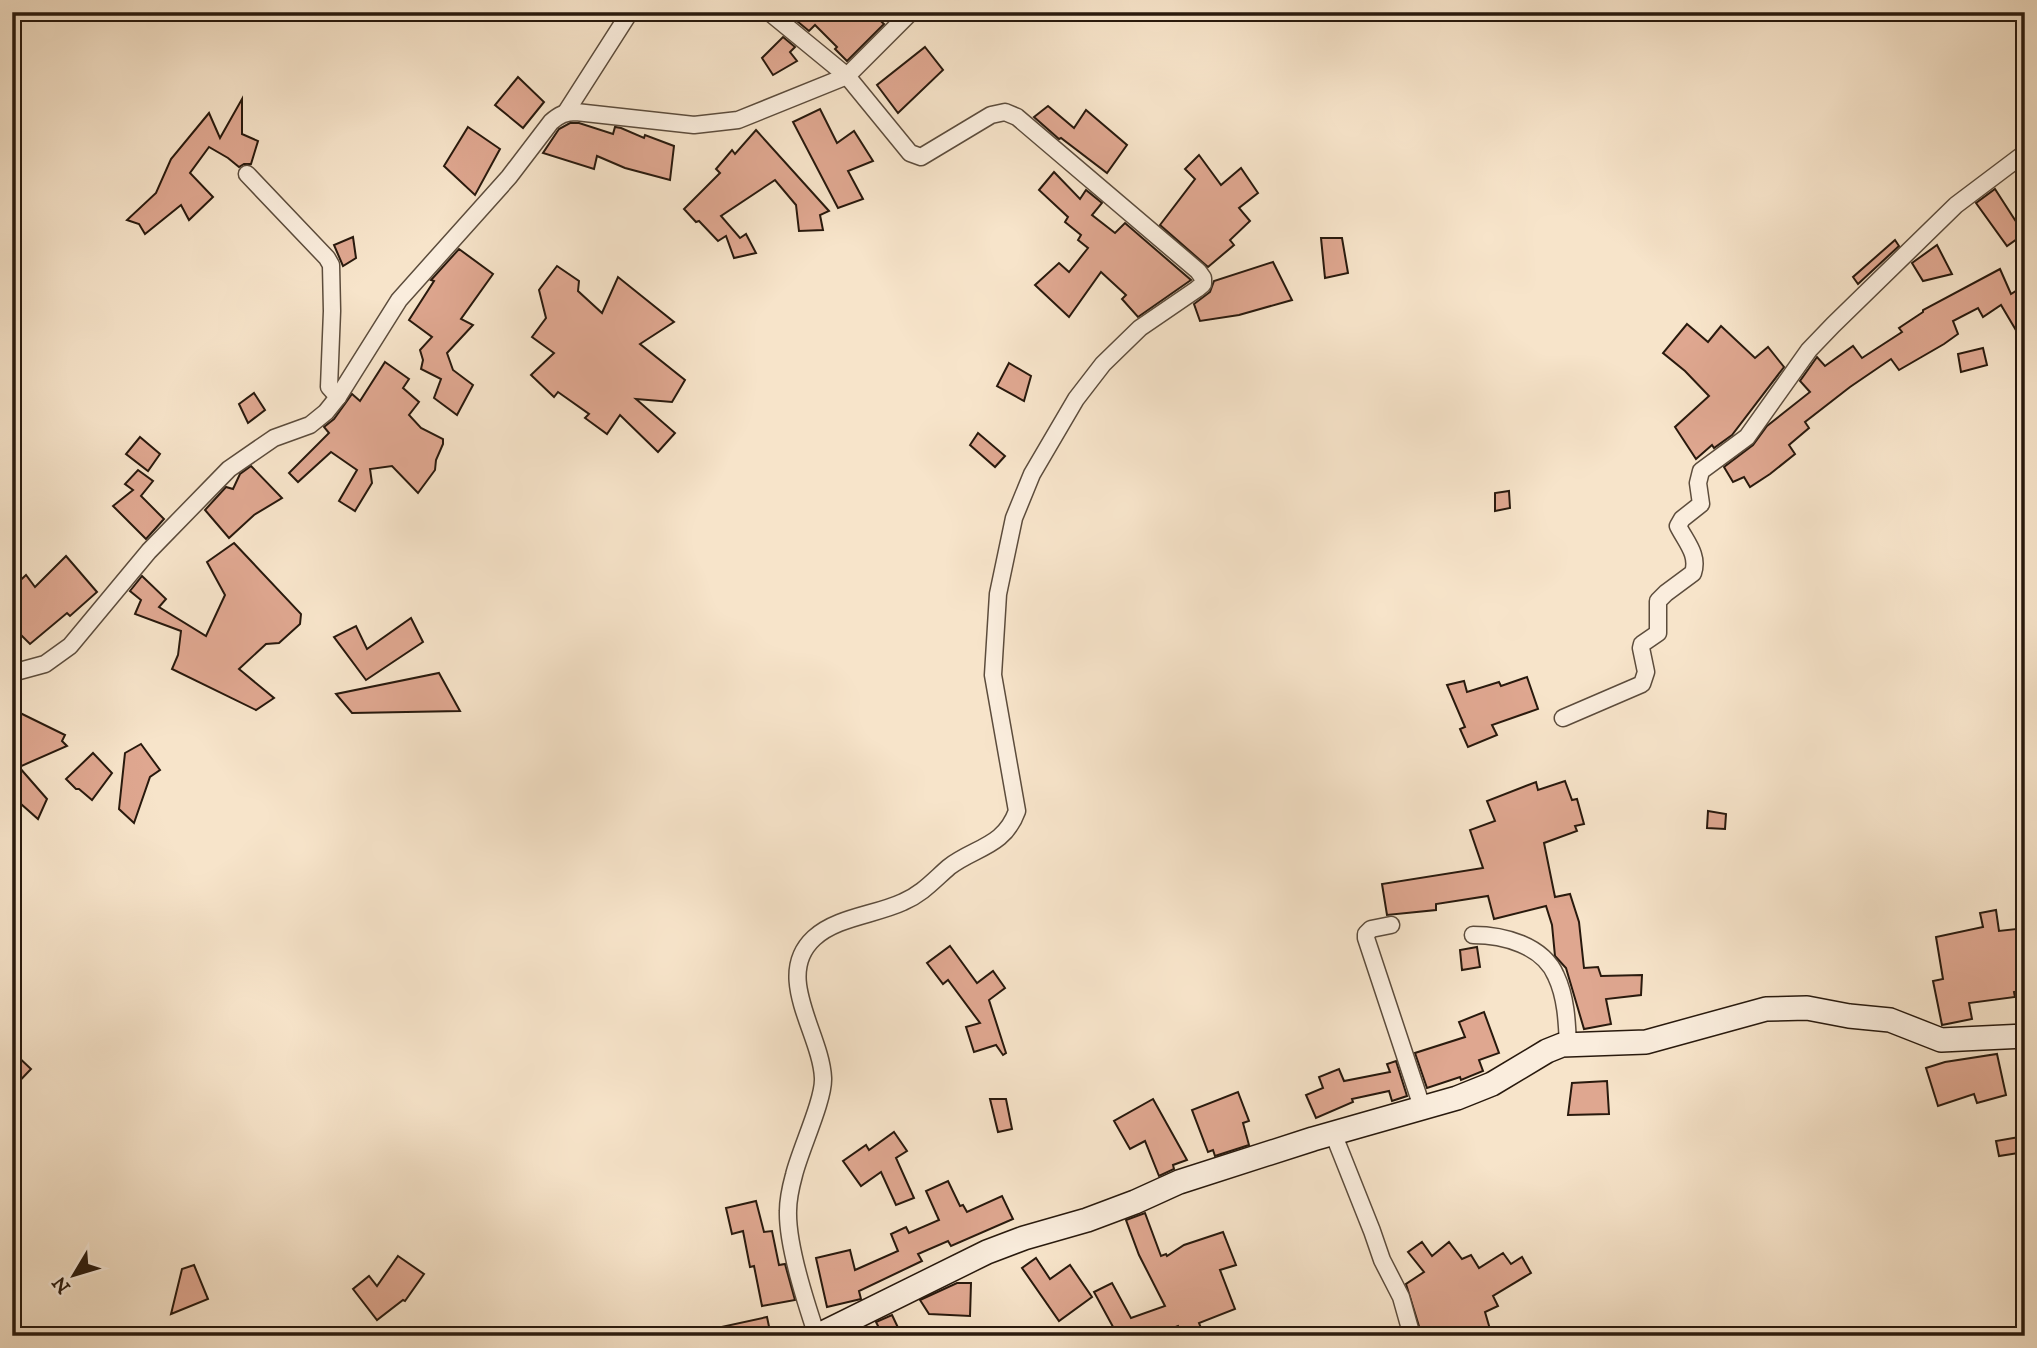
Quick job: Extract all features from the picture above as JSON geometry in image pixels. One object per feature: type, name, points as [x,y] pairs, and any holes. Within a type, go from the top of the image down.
[{"type":"street","points":[[12,673],[45,664],[70,646],[149,551],[229,469],[274,438],[310,425],[326,412],[399,300],[509,177],[551,122],[566,112],[630,12]]},
{"type":"street","points":[[769,12],[846,76],[910,153],[921,157],[990,115],[1005,112],[1017,117],[1203,278],[1203,284],[1140,328],[1102,364],[1076,399],[1038,463],[1014,518],[998,594],[993,675],[1017,811],[1012,826],[999,838],[948,868],[928,888],[905,902],[832,926],[814,938],[799,960],[796,982],[821,1061],[824,1081],[794,1174],[788,1212],[794,1255],[817,1336],[987,1252],[1087,1220],[1179,1182],[1332,1133],[1457,1098],[1492,1084],[1547,1051],[1568,1045],[1646,1042],[1766,1009],[1807,1008],[1891,1020],[1941,1040],[2025,1036]]},
{"type":"street","points":[[566,112],[672,123],[721,123],[749,116],[846,76],[911,12]]},
{"type":"street","points":[[1563,718],[1636,688],[1645,679],[1646,666],[1641,648],[1642,644],[1658,633],[1658,601],[1689,577],[1695,569],[1693,552],[1678,526],[1682,519],[1701,504],[1698,483],[1701,471],[1747,437],[1809,350],[1841,316],[1956,205],[2025,153]]},
{"type":"street","points":[[247,174],[331,265],[329,387],[338,397]]},
{"type":"street","points":[[1391,925],[1368,931],[1366,938],[1422,1107]]},
{"type":"street","points":[[1473,935],[1510,939],[1545,960],[1556,974],[1565,1007],[1568,1045]]},
{"type":"street","points":[[1332,1133],[1382,1260],[1399,1292],[1412,1336]]},
{"type":"building","points":[[786,12],[871,12],[884,24],[847,61],[815,25],[809,31]]},
{"type":"building","points":[[783,37],[795,47],[790,52],[797,61],[773,75],[762,58]]},
{"type":"building","points":[[925,47],[943,70],[898,113],[877,85]]},
{"type":"building","points":[[518,77],[544,102],[523,128],[495,105]]},
{"type":"building","points":[[242,99],[242,134],[258,141],[251,164],[239,167],[209,147],[190,173],[213,197],[189,220],[181,205],[145,234],[139,224],[127,220],[156,193],[171,159],[209,113],[220,138]]},
{"type":"building","points":[[1048,106],[1074,128],[1086,110],[1127,145],[1107,173],[1059,139],[1034,117]]},
{"type":"building","points":[[820,109],[837,143],[854,131],[873,161],[848,171],[863,199],[838,208],[793,122]]},
{"type":"building","points":[[570,123],[579,123],[613,134],[615,127],[621,128],[674,146],[670,180],[625,168],[597,156],[594,169],[543,153],[559,129]]},
{"type":"building","points":[[468,127],[500,149],[475,195],[444,166]]},
{"type":"building","points":[[756,130],[829,211],[820,215],[823,230],[799,231],[796,205],[775,180],[721,216],[740,238],[746,234],[756,253],[734,258],[726,236],[718,241],[684,209],[720,173],[716,169],[732,150],[735,154]]},
{"type":"building","points":[[1199,155],[1221,185],[1241,168],[1258,193],[1239,208],[1250,221],[1230,240],[1234,245],[1208,267],[1160,225],[1195,179],[1185,169]]},
{"type":"building","points":[[1054,172],[1080,199],[1086,190],[1102,203],[1092,215],[1115,233],[1125,223],[1191,280],[1138,317],[1122,299],[1126,295],[1101,272],[1069,317],[1035,285],[1059,263],[1069,272],[1088,248],[1078,240],[1081,235],[1065,222],[1068,217],[1039,190]]},
{"type":"building","points":[[1995,189],[2024,234],[2007,246],[1976,203]]},
{"type":"building","points":[[353,237],[356,258],[343,266],[334,245]]},
{"type":"building","points":[[1321,238],[1342,238],[1348,273],[1325,278]]},
{"type":"building","points":[[1895,240],[1899,246],[1858,284],[1853,277]]},
{"type":"building","points":[[1937,245],[1952,274],[1923,281],[1912,263]]},
{"type":"building","points":[[459,249],[493,274],[461,319],[473,325],[447,353],[453,370],[473,385],[457,415],[434,398],[441,379],[421,369],[423,360],[420,350],[432,337],[409,320],[434,281],[431,280]]},
{"type":"building","points":[[1273,262],[1292,300],[1239,315],[1200,321],[1194,304],[1210,292],[1214,281]]},
{"type":"building","points":[[557,266],[579,281],[578,291],[602,313],[618,277],[674,322],[640,344],[685,380],[672,402],[636,399],[675,433],[658,452],[620,415],[607,434],[585,418],[589,414],[558,392],[554,397],[531,375],[554,353],[532,337],[546,318],[539,290]]},
{"type":"building","points":[[2000,269],[2011,294],[2025,285],[2025,310],[2020,314],[2025,328],[2017,332],[2001,305],[1983,317],[1978,308],[1953,321],[1958,334],[1944,344],[1899,370],[1891,359],[1805,422],[1809,428],[1789,445],[1795,454],[1770,474],[1750,487],[1744,477],[1733,482],[1724,467],[1753,445],[1767,426],[1810,392],[1800,381],[1817,357],[1825,366],[1853,346],[1862,358],[1902,332],[1899,328],[1923,310]]},
{"type":"building","points":[[1687,324],[1708,342],[1721,326],[1755,358],[1768,347],[1784,367],[1732,435],[1714,448],[1712,445],[1696,459],[1675,427],[1709,396],[1663,353]]},
{"type":"building","points":[[1983,348],[1987,365],[1961,372],[1958,354]]},
{"type":"building","points":[[385,362],[409,379],[403,388],[419,402],[409,415],[421,428],[443,439],[443,444],[435,470],[418,493],[392,466],[370,469],[372,483],[355,511],[339,501],[357,470],[331,452],[298,482],[289,473],[329,433],[324,427],[334,419],[352,394],[360,401]]},
{"type":"building","points":[[1009,363],[1031,376],[1024,401],[997,386]]},
{"type":"building","points":[[254,393],[265,410],[248,423],[239,404]]},
{"type":"building","points":[[978,433],[1005,456],[995,467],[970,445]]},
{"type":"building","points":[[140,437],[160,454],[148,471],[126,454]]},
{"type":"building","points":[[251,466],[282,498],[254,515],[229,538],[205,510],[226,487],[233,489],[240,474]]},
{"type":"building","points":[[138,470],[153,481],[141,496],[164,519],[146,539],[113,506],[133,490],[125,484]]},
{"type":"building","points":[[1509,491],[1510,508],[1495,511],[1495,493]]},
{"type":"building","points":[[234,543],[301,614],[300,624],[279,643],[266,644],[239,669],[274,698],[256,710],[172,669],[178,655],[181,631],[135,614],[141,600],[130,591],[142,576],[166,599],[159,607],[206,636],[225,595],[207,562]]},
{"type":"building","points":[[66,556],[97,592],[70,616],[67,613],[30,644],[12,626],[12,588],[26,575],[35,587]]},
{"type":"building","points":[[411,618],[423,642],[366,680],[334,637],[356,626],[367,649]]},
{"type":"building","points":[[439,673],[460,711],[352,713],[336,694]]},
{"type":"building","points":[[1527,677],[1538,709],[1492,725],[1497,735],[1468,747],[1460,729],[1465,727],[1447,685],[1464,681],[1467,692],[1499,682],[1501,686]]},
{"type":"building","points":[[12,709],[65,735],[62,741],[67,746],[19,767],[47,799],[38,819],[12,796]]},
{"type":"building","points":[[141,744],[160,770],[150,777],[134,823],[119,809],[125,753]]},
{"type":"building","points":[[93,753],[112,773],[92,800],[66,779]]},
{"type":"building","points":[[1565,781],[1572,800],[1577,799],[1584,824],[1575,826],[1577,831],[1544,843],[1555,897],[1570,894],[1579,922],[1584,968],[1598,967],[1601,976],[1642,975],[1641,995],[1606,999],[1611,1024],[1584,1029],[1566,968],[1555,956],[1552,925],[1546,906],[1494,919],[1488,896],[1436,904],[1436,910],[1387,915],[1382,884],[1483,868],[1470,830],[1495,821],[1487,801],[1536,782],[1538,790]]},
{"type":"building","points":[[1708,811],[1726,814],[1725,829],[1707,828]]},
{"type":"building","points":[[1996,910],[1999,931],[2025,928],[2025,990],[2014,992],[2015,997],[1969,1003],[1972,1019],[1942,1025],[1933,981],[1943,979],[1936,937],[1983,927],[1980,913]]},
{"type":"building","points":[[950,946],[977,983],[993,971],[1005,988],[989,1000],[1006,1053],[1003,1055],[996,1045],[974,1052],[966,1027],[980,1023],[948,980],[943,984],[927,963]]},
{"type":"building","points":[[1477,947],[1480,967],[1462,970],[1460,950]]},
{"type":"building","points":[[1484,1012],[1499,1053],[1479,1060],[1483,1071],[1461,1080],[1460,1077],[1427,1088],[1415,1053],[1465,1037],[1459,1022]]},
{"type":"building","points":[[12,1051],[31,1069],[12,1089]]},
{"type":"building","points":[[1997,1054],[2006,1095],[1977,1103],[1974,1094],[1938,1106],[1926,1068],[1945,1062]]},
{"type":"building","points":[[1396,1061],[1407,1096],[1392,1101],[1389,1091],[1352,1099],[1353,1102],[1316,1118],[1306,1095],[1323,1088],[1319,1077],[1339,1069],[1344,1081],[1390,1072],[1387,1064]]},
{"type":"building","points":[[1607,1081],[1609,1114],[1568,1115],[1572,1083]]},
{"type":"building","points":[[1238,1092],[1249,1121],[1243,1123],[1249,1145],[1215,1156],[1213,1150],[1208,1152],[1192,1110]]},
{"type":"building","points":[[990,1099],[1006,1099],[1012,1129],[998,1132]]},
{"type":"building","points":[[1153,1099],[1187,1160],[1173,1165],[1174,1169],[1159,1176],[1145,1141],[1130,1149],[1114,1121]]},
{"type":"building","points":[[894,1132],[907,1151],[896,1158],[914,1198],[896,1205],[881,1172],[861,1186],[843,1161],[866,1145],[869,1150]]},
{"type":"building","points":[[2025,1136],[2025,1152],[1999,1156],[1996,1141]]},
{"type":"building","points":[[948,1181],[960,1206],[963,1205],[967,1212],[1002,1196],[1013,1219],[951,1246],[948,1241],[918,1254],[922,1261],[859,1291],[861,1299],[827,1307],[816,1258],[850,1250],[855,1270],[898,1251],[891,1234],[906,1227],[909,1233],[939,1220],[926,1191]]},
{"type":"building","points":[[756,1201],[764,1232],[772,1231],[779,1265],[785,1264],[795,1300],[762,1306],[743,1231],[732,1234],[726,1208]]},
{"type":"building","points":[[1145,1213],[1161,1256],[1167,1256],[1184,1245],[1223,1232],[1236,1265],[1220,1270],[1235,1309],[1199,1323],[1201,1328],[1181,1335],[1178,1326],[1151,1336],[1118,1336],[1094,1292],[1112,1283],[1131,1318],[1165,1306],[1139,1255],[1126,1220]]},
{"type":"building","points":[[1422,1242],[1432,1256],[1449,1242],[1462,1259],[1471,1255],[1479,1268],[1503,1253],[1511,1264],[1522,1257],[1531,1273],[1493,1296],[1498,1306],[1485,1312],[1492,1336],[1422,1336],[1406,1284],[1424,1272],[1408,1252]]},
{"type":"building","points":[[398,1256],[424,1274],[405,1301],[377,1320],[353,1289],[369,1276],[377,1286]]},
{"type":"building","points":[[1036,1258],[1050,1279],[1070,1265],[1092,1297],[1059,1321],[1022,1268]]},
{"type":"building","points":[[194,1265],[208,1299],[171,1314],[182,1269]]},
{"type":"building","points":[[957,1283],[971,1283],[970,1316],[929,1314],[920,1300]]},
{"type":"building","points":[[892,1315],[902,1336],[883,1336],[876,1322]]},
{"type":"building","points":[[767,1317],[771,1336],[712,1336],[712,1329]]}]
